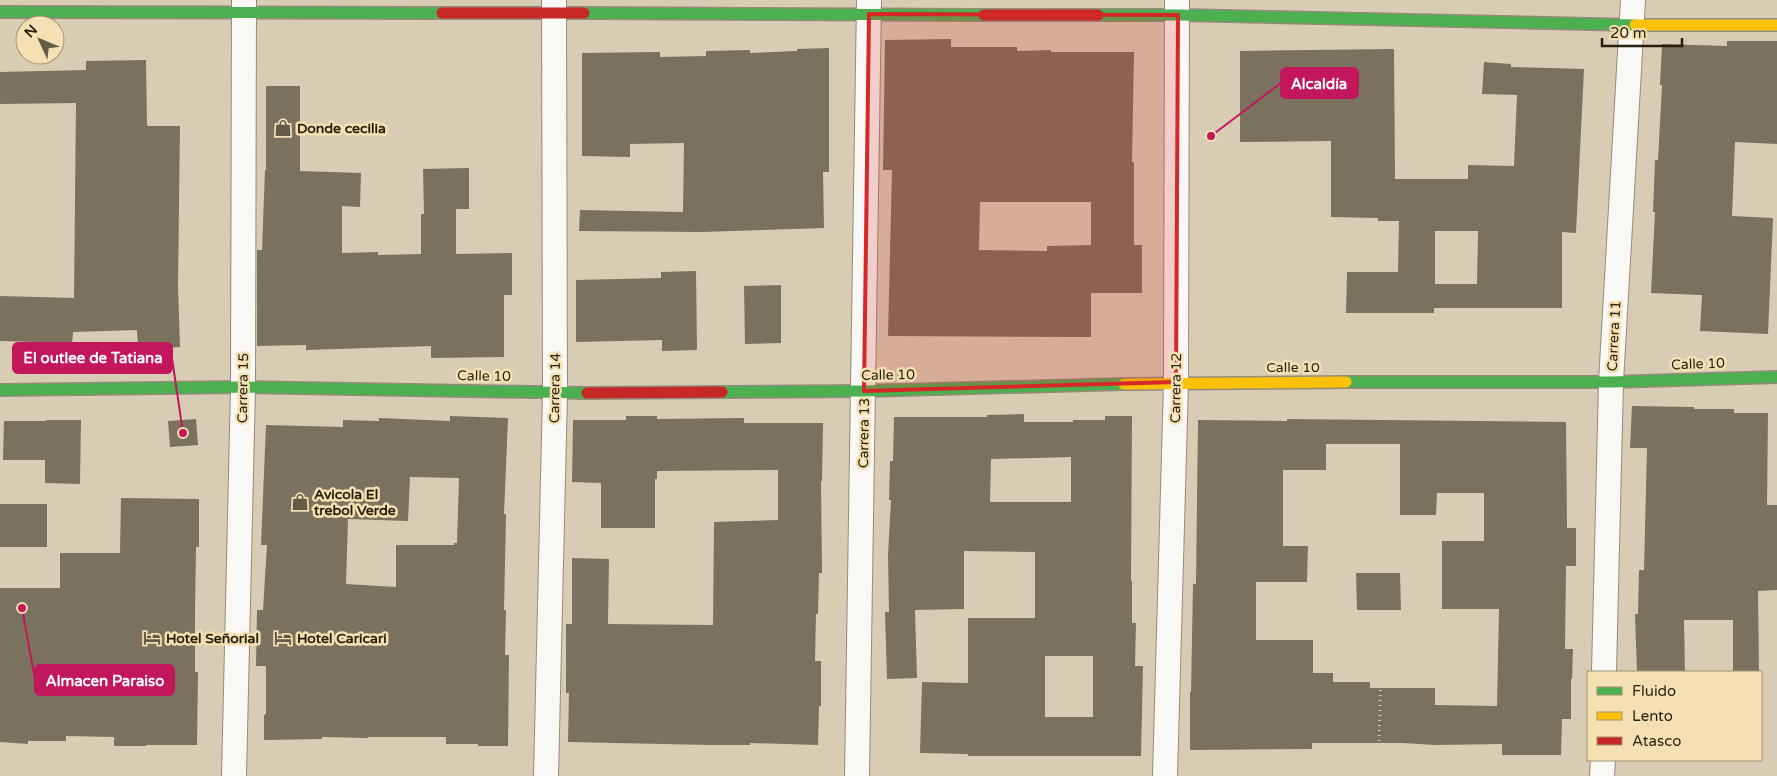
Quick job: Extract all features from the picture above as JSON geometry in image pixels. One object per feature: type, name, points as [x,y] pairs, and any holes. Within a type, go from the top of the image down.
[{"type":"street","name":"Carrera 11","points":[[1604,671],[1611,382],[1633,0]]},
{"type":"street","points":[[0,12],[244,6],[1178,8],[1632,25],[1777,25]]},
{"type":"street","name":"Carrera 15","points":[[234,776],[243,387],[244,6]]},
{"type":"street","name":"Carrera 14","points":[[546,776],[556,393],[554,7]]},
{"type":"street","name":"Carrera 13","points":[[857,776],[869,7]]},
{"type":"street","name":"Carrera 12","points":[[1165,776],[1176,382],[1178,8]]},
{"type":"street","name":"Calle 10","points":[[0,390],[243,387],[556,393],[864,391],[1176,382],[1611,382],[1777,377]]},
{"type":"street","points":[[1602,761],[1602,776]]},
{"type":"path","points":[[1378,776],[1382,631]]},
{"type":"highlighted area","points":[[869,14],[1178,15],[1176,382],[864,391]]},
{"type":"building","points":[[951,39],[951,47],[1017,47],[1017,51],[1134,52],[1132,162],[1134,162],[1134,245],[1142,245],[1142,293],[1091,293],[1091,337],[888,336],[892,170],[883,170],[885,40]],"holes":[[[980,202],[1091,202],[1091,245],[1047,246],[1047,251],[979,250]]]},
{"type":"building","points":[[1727,41],[1777,41],[1777,144],[1735,142],[1732,216],[1773,218],[1768,334],[1700,331],[1702,295],[1651,293],[1655,212],[1653,212],[1655,160],[1658,160],[1662,44],[1727,46]]},
{"type":"building","points":[[829,48],[829,172],[823,172],[824,228],[702,232],[579,231],[580,210],[683,212],[684,143],[630,144],[630,157],[582,156],[582,53],[660,52],[660,57],[706,56],[706,51],[750,50],[750,53]]},
{"type":"building","points":[[1394,49],[1395,179],[1468,179],[1468,165],[1514,166],[1517,95],[1482,94],[1484,62],[1511,64],[1511,67],[1584,69],[1576,233],[1562,232],[1562,308],[1434,308],[1434,313],[1346,313],[1347,272],[1398,272],[1399,221],[1378,221],[1378,218],[1331,217],[1331,141],[1240,142],[1240,51]],"holes":[[[1435,231],[1478,231],[1477,284],[1435,284]]]},
{"type":"building","points":[[146,60],[147,126],[180,126],[178,286],[180,347],[138,349],[137,330],[73,332],[72,343],[0,341],[0,296],[74,298],[76,103],[0,104],[0,72],[86,70],[86,61]]},
{"type":"building","points":[[266,86],[300,86],[300,171],[361,173],[360,207],[342,206],[342,253],[378,252],[378,255],[421,254],[421,214],[424,214],[423,169],[469,168],[469,209],[456,209],[456,254],[512,253],[512,295],[504,295],[504,357],[431,358],[431,346],[306,350],[306,345],[257,346],[257,250],[262,250],[266,170]]},
{"type":"building","points":[[696,271],[697,350],[662,351],[662,340],[576,342],[576,280],[661,278],[661,272]]},
{"type":"building","points":[[781,285],[781,343],[745,344],[744,286]]},
{"type":"building","points":[[1632,406],[1734,409],[1734,413],[1768,413],[1767,505],[1777,505],[1777,590],[1758,591],[1759,671],[1733,671],[1733,620],[1684,620],[1685,671],[1637,671],[1635,614],[1638,614],[1639,570],[1644,570],[1647,448],[1630,448]]},
{"type":"building","points":[[1024,414],[1024,422],[1073,422],[1073,420],[1105,420],[1105,416],[1132,416],[1132,623],[1136,623],[1135,666],[1143,666],[1141,756],[968,756],[968,754],[920,753],[922,682],[968,683],[968,618],[1035,618],[1035,552],[964,551],[964,609],[915,610],[917,678],[887,679],[885,612],[889,612],[890,461],[893,461],[894,417],[987,417],[987,415]],"holes":[[[1071,457],[1071,502],[990,502],[991,459]],[[1045,656],[1093,656],[1093,717],[1045,717]]]},
{"type":"building","points":[[450,416],[508,418],[504,514],[506,514],[504,610],[506,610],[505,655],[509,655],[508,746],[446,744],[446,737],[322,737],[322,739],[264,740],[266,666],[256,666],[257,610],[263,610],[267,545],[261,545],[266,425],[343,427],[343,420],[379,421],[379,418],[450,421]],"holes":[[[410,477],[459,478],[457,543],[454,543],[454,545],[396,545],[396,587],[346,584],[348,519],[408,521]]]},
{"type":"building","points":[[626,416],[657,416],[657,419],[744,418],[744,423],[823,423],[821,481],[822,573],[819,573],[815,661],[821,661],[821,706],[819,706],[818,745],[568,742],[569,693],[566,693],[566,624],[572,624],[572,558],[609,559],[608,624],[713,625],[714,522],[778,520],[778,470],[657,471],[657,479],[655,479],[655,528],[601,528],[601,483],[572,482],[573,420],[626,420]]},
{"type":"building","points":[[196,419],[198,445],[170,447],[168,421]]},
{"type":"building","points":[[1287,419],[1566,422],[1567,528],[1576,528],[1576,566],[1566,566],[1565,649],[1573,649],[1571,719],[1562,719],[1561,755],[1502,755],[1502,744],[1312,743],[1312,749],[1190,750],[1193,584],[1196,584],[1198,420],[1287,421]],"holes":[[[1326,444],[1400,444],[1400,515],[1436,515],[1437,493],[1484,493],[1484,541],[1442,541],[1442,609],[1499,609],[1497,706],[1435,705],[1435,688],[1370,688],[1370,682],[1333,682],[1333,673],[1313,673],[1313,640],[1256,640],[1256,582],[1307,582],[1308,546],[1283,546],[1283,470],[1326,470]]]},
{"type":"building","points":[[81,420],[80,484],[45,483],[45,460],[3,460],[4,421]]},
{"type":"building","points":[[121,498],[199,499],[199,547],[196,547],[195,613],[195,672],[198,672],[197,745],[114,746],[114,737],[66,736],[66,741],[28,741],[28,744],[0,742],[0,588],[60,588],[60,553],[120,553]]},
{"type":"building","points":[[0,504],[47,504],[47,547],[0,547]]},
{"type":"building","points":[[1356,573],[1400,573],[1401,610],[1357,610]]},
{"type":"traffic: fast","points":[[0,12],[442,13]]},
{"type":"traffic: fast","points":[[584,13],[984,15]]},
{"type":"traffic: fast","points":[[1098,15],[1635,25]]},
{"type":"traffic: fast","points":[[1346,382],[1611,382],[1777,377]]},
{"type":"traffic: fast","points":[[722,392],[864,391],[1124,384]]},
{"type":"traffic: fast","points":[[0,390],[243,387],[587,393]]},
{"type":"traffic: slow","points":[[1635,25],[1777,25]]},
{"type":"traffic: slow","points":[[1124,384],[1346,382]]},
{"type":"traffic: jam","points":[[442,13],[584,13]]},
{"type":"traffic: jam","points":[[984,15],[1098,15]]},
{"type":"traffic: jam","points":[[587,393],[722,392]]},
{"type":"place","name":"Donde cecilia","points":[[283,128]]},
{"type":"place","name":"Alcaldía","points":[[1211,136]]},
{"type":"place","name":"El outlee de Tatiana","points":[[183,433]]},
{"type":"place","name":"Avicola El trebol Verde","points":[[300,502]]},
{"type":"place","name":"Almacen Paraiso","points":[[22,608]]},
{"type":"place","name":"Hotel Señorial","points":[[152,638]]},
{"type":"place","name":"Hotel Caricari","points":[[283,638]]}]
